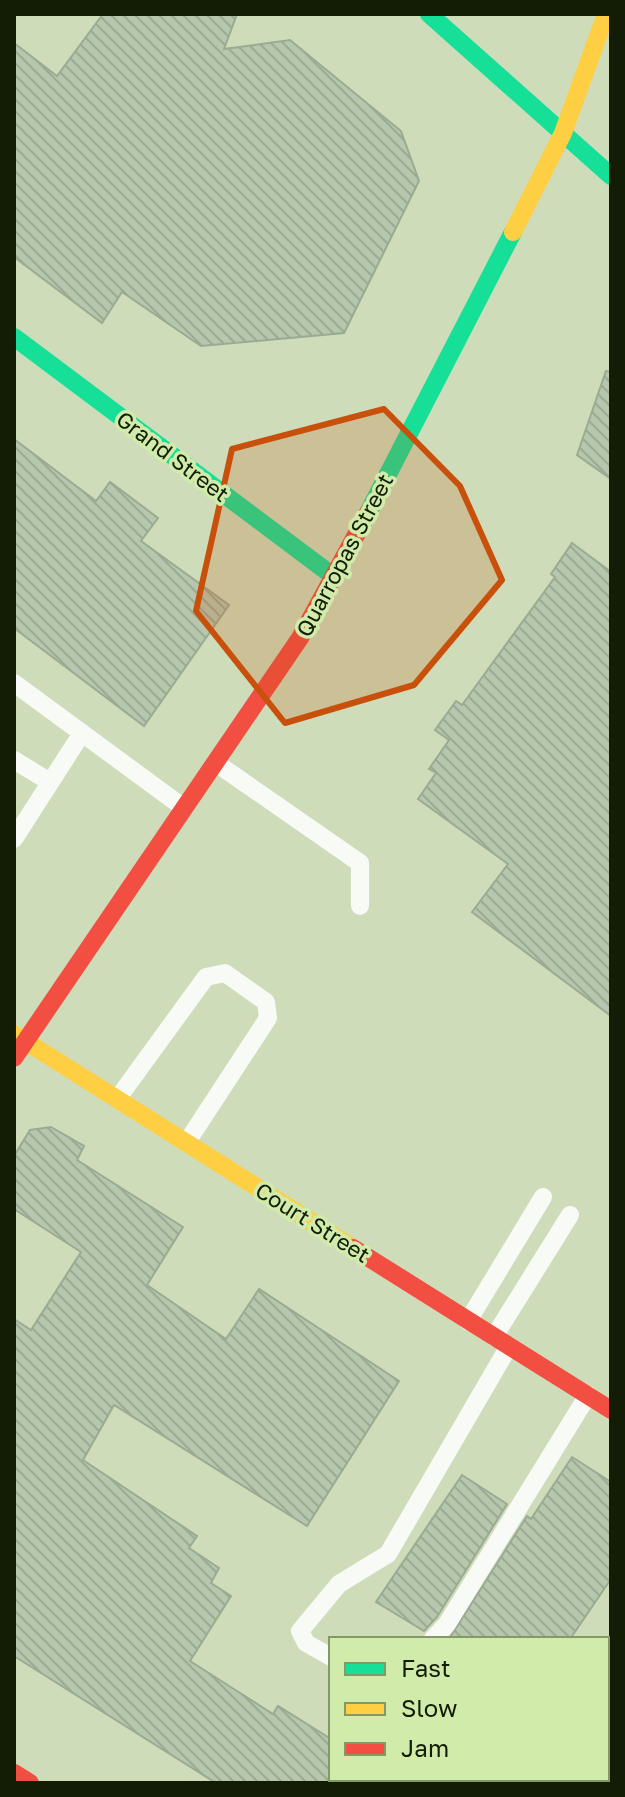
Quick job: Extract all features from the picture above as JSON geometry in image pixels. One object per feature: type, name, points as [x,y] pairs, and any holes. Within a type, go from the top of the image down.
[{"type":"street","points":[[429,14],[611,176]]},
{"type":"street","name":"Quarropas Street","points":[[14,1058],[20,1037],[186,810],[300,638],[446,367],[563,133],[606,14]]},
{"type":"street","name":"Grand Street","points":[[14,337],[333,576]]},
{"type":"street","name":"Court Street","points":[[20,1037],[611,1410]]},
{"type":"street","points":[[14,1773],[30,1783]]},
{"type":"lane","points":[[14,683],[186,810]]},
{"type":"lane","points":[[14,839],[82,733]]},
{"type":"lane","points":[[14,760],[50,782]]},
{"type":"lane","points":[[216,763],[360,863],[360,906]]},
{"type":"lane","points":[[118,1098],[206,977],[225,973],[266,1002],[268,1018],[187,1142]]},
{"type":"lane","points":[[468,1321],[543,1197]]},
{"type":"lane","points":[[329,1656],[306,1643],[300,1631],[339,1584],[388,1554],[570,1215]]},
{"type":"lane","points":[[435,1637],[447,1624],[588,1395]]},
{"type":"highlighted area","points":[[384,409],[460,486],[502,580],[414,685],[285,723],[196,611],[232,449]]},
{"type":"building","points":[[103,14],[237,14],[224,49],[290,40],[401,131],[419,181],[344,333],[201,346],[122,292],[102,323],[14,257],[14,43],[57,76]]},
{"type":"building","points":[[606,371],[611,372],[611,479],[577,455]]},
{"type":"building","points":[[14,439],[96,501],[110,482],[158,518],[141,541],[229,605],[144,726],[14,628]]},
{"type":"building","points":[[572,543],[611,572],[611,1016],[472,912],[508,864],[418,799],[436,773],[429,769],[449,740],[435,730],[456,701],[462,705],[555,577],[551,574]]},
{"type":"building","points":[[51,1127],[84,1146],[77,1160],[183,1227],[147,1285],[226,1339],[259,1289],[399,1381],[307,1526],[114,1405],[83,1460],[197,1536],[189,1548],[219,1568],[211,1583],[231,1596],[190,1661],[273,1714],[278,1706],[329,1738],[331,1783],[216,1783],[14,1656],[14,1319],[31,1330],[81,1252],[14,1209],[14,1156],[30,1130]]},
{"type":"building","points":[[572,1457],[611,1482],[611,1579],[571,1637],[450,1637],[527,1516],[531,1519]]},
{"type":"building","points":[[462,1475],[507,1504],[437,1617],[424,1631],[376,1602]]},
{"type":"traffic: fast","points":[[429,14],[611,176]]},
{"type":"traffic: fast","points":[[368,513],[513,232]]},
{"type":"traffic: fast","points":[[14,337],[333,576]]},
{"type":"traffic: slow","points":[[513,232],[563,133],[606,14]]},
{"type":"traffic: slow","points":[[14,1034],[353,1248]]},
{"type":"traffic: jam","points":[[14,1058],[300,638],[368,513]]},
{"type":"traffic: jam","points":[[353,1248],[611,1410]]},
{"type":"traffic: jam","points":[[14,1773],[30,1783]]}]
